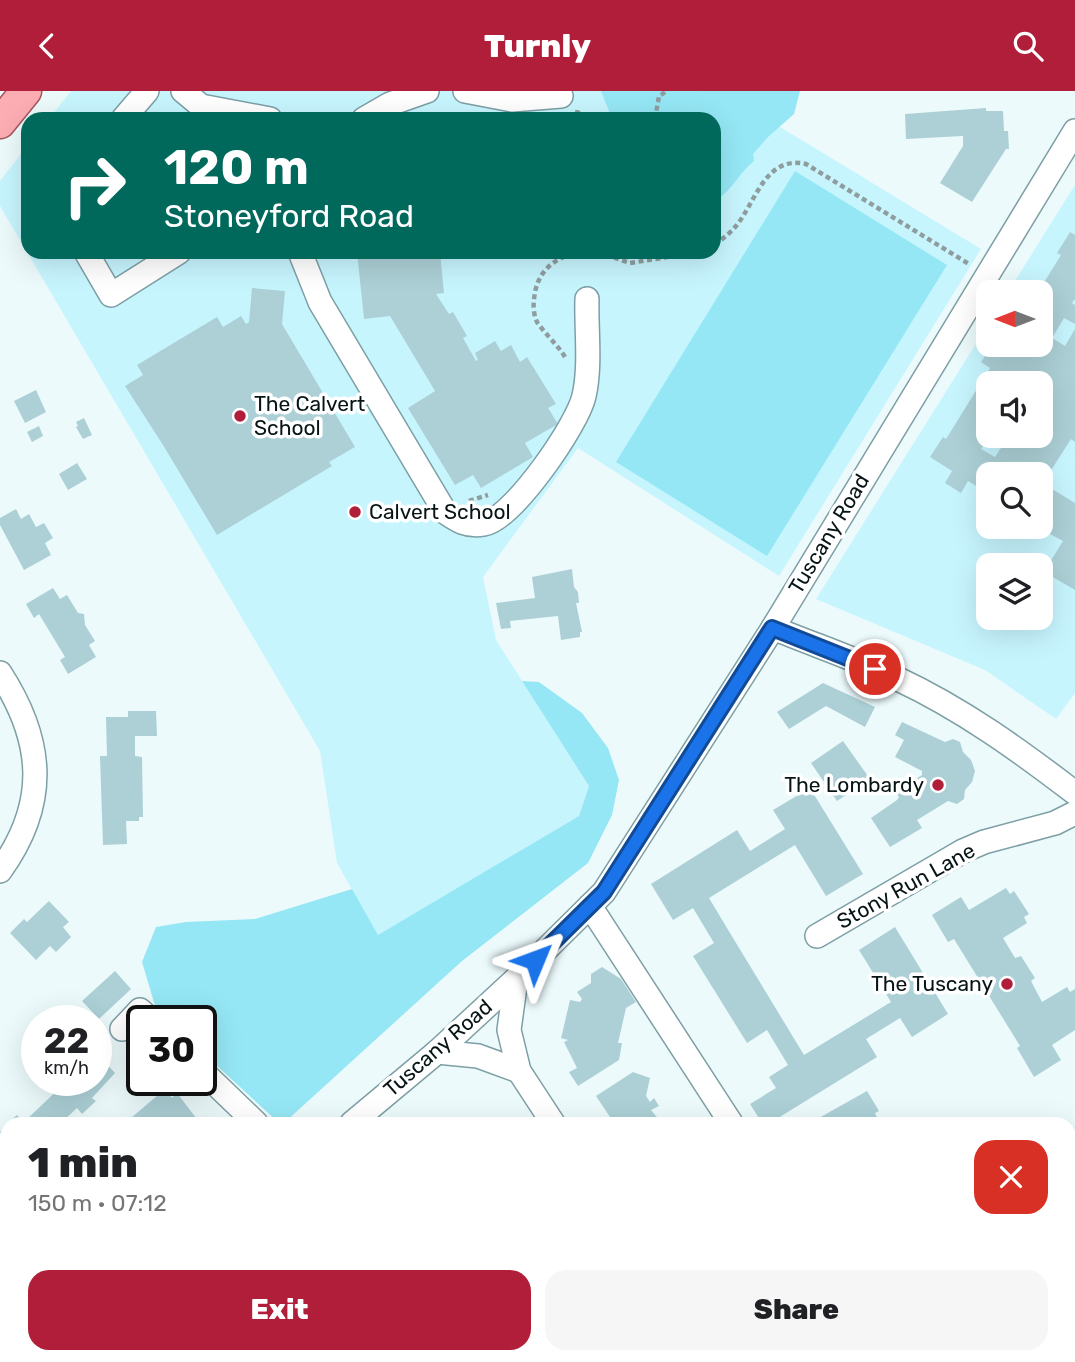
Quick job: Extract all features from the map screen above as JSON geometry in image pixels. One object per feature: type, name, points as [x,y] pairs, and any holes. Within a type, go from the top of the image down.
[{"type":"main road","points":[[0,123],[26,91]]},
{"type":"street","points":[[129,112],[147,91]]},
{"type":"street","points":[[183,91],[205,112]]},
{"type":"street","points":[[376,112],[390,104],[427,91]]},
{"type":"street","points":[[465,91],[512,100],[561,96]]},
{"type":"street","name":"Tuscany Road","points":[[359,1117],[437,1052],[604,892],[772,628],[1075,131]]},
{"type":"street","points":[[90,259],[111,295],[168,259]]},
{"type":"street","points":[[303,259],[320,302],[445,512],[462,524],[485,524],[509,510],[547,462],[578,413],[584,398],[586,381],[587,299]]},
{"type":"street","points":[[772,628],[897,678],[956,709],[1014,746],[1075,793]]},
{"type":"street","points":[[0,673],[26,719],[36,762],[35,785],[29,813],[18,842],[0,871]]},
{"type":"street","name":"Stony Run Lane","points":[[817,936],[963,851],[984,842],[1055,823],[1075,813]]},
{"type":"street","points":[[590,906],[604,923],[727,1117]]},
{"type":"street","points":[[516,979],[509,1030],[519,1071],[549,1117]]},
{"type":"street","points":[[122,1029],[126,1025]]},
{"type":"street","points":[[437,1052],[478,1056],[519,1071]]},
{"type":"street","points":[[217,1085],[250,1117]]},
{"type":"path","points":[[656,112],[659,96],[667,91]]},
{"type":"path","points":[[721,238],[736,226],[762,184],[773,172],[795,161],[806,164],[973,266]]},
{"type":"path","points":[[558,259],[541,274],[535,289],[533,306],[536,320],[565,355],[567,363]]},
{"type":"path","points":[[618,259],[630,263],[655,259]]},
{"type":"path","points":[[459,497],[467,501],[487,496],[496,490]]},
{"type":"shaded area","name":"Calvert School","points":[[71,91],[606,91],[607,108],[783,102],[772,122],[981,249],[779,576],[578,448],[483,577],[496,640],[589,786],[579,816],[378,936],[337,863],[320,751],[31,259],[721,259],[721,112],[54,112]]},
{"type":"shaded area","points":[[601,91],[800,91],[794,114],[768,137],[753,154],[754,161],[721,196],[721,112],[609,112]]},
{"type":"shaded area","name":"Calvert School","points":[[21,154],[21,242],[0,206],[0,181]]},
{"type":"shaded area","points":[[795,171],[947,265],[767,556],[616,462]]},
{"type":"shaded area","points":[[1075,185],[1075,693],[1056,719],[985,670],[816,599],[976,344],[976,357],[1054,357],[1054,280],[1016,280]]},
{"type":"shaded area","points":[[522,681],[539,682],[582,713],[608,748],[619,780],[612,815],[588,863],[462,961],[291,1117],[272,1117],[217,1066],[217,1005],[155,1005],[142,962],[156,927],[186,922],[255,919],[352,889],[378,935],[579,816],[589,786]]},
{"type":"building","points":[[986,108],[986,111],[1003,111],[1004,131],[1008,131],[1009,149],[1006,149],[972,202],[940,183],[963,146],[963,136],[906,139],[905,114]]},
{"type":"building","points":[[1070,232],[1075,235],[1075,299],[1072,303],[1075,305],[1075,324],[1064,318],[1054,335],[1054,280],[1045,280],[1061,255],[1057,253]]},
{"type":"building","points":[[358,259],[441,259],[444,293],[436,294],[449,314],[453,312],[467,336],[463,338],[476,361],[478,360],[475,353],[495,341],[501,351],[511,345],[520,362],[527,357],[556,404],[548,408],[558,424],[525,443],[533,457],[481,488],[473,475],[455,485],[408,408],[435,391],[390,316],[364,319]]},
{"type":"building","name":"The Calvert School","points":[[252,288],[285,291],[282,324],[355,447],[329,462],[332,466],[217,535],[125,386],[143,375],[137,365],[217,317],[223,327],[241,316],[246,324],[249,322]]},
{"type":"building","points":[[1075,329],[1075,442],[1071,439],[1053,467],[1053,462],[976,462],[976,486],[968,481],[961,493],[945,483],[952,471],[930,457],[943,437],[946,439],[976,391],[976,448],[982,448],[995,457],[1001,448],[1053,448],[1053,371],[988,371],[990,368],[981,362],[984,357],[1054,357],[1054,339],[1065,346]]},
{"type":"building","points":[[36,390],[46,412],[25,423],[14,401]]},
{"type":"building","points":[[84,418],[92,435],[83,439],[76,422]]},
{"type":"building","points":[[39,426],[43,436],[32,442],[27,432]]},
{"type":"building","points":[[77,463],[87,479],[68,490],[59,474]]},
{"type":"building","points":[[1053,490],[1075,503],[1075,590],[1053,577],[1053,557],[1063,541],[1053,536]]},
{"type":"building","points":[[16,509],[21,519],[29,514],[36,527],[44,523],[53,538],[45,543],[51,555],[24,570],[0,525],[0,518]]},
{"type":"building","points":[[572,569],[574,587],[578,592],[579,603],[576,603],[582,632],[580,637],[561,640],[558,616],[510,621],[511,628],[501,629],[496,603],[535,598],[532,577]]},
{"type":"building","points":[[53,588],[60,599],[67,595],[78,613],[84,614],[85,625],[95,641],[89,645],[96,657],[68,674],[60,660],[65,657],[39,614],[34,618],[26,604]]},
{"type":"building","points":[[823,683],[875,707],[865,727],[826,706],[789,729],[777,712]]},
{"type":"building","points":[[128,711],[156,711],[157,736],[135,736],[135,756],[142,757],[143,817],[139,817],[139,821],[126,821],[127,844],[103,845],[100,756],[107,756],[106,717],[128,717]]},
{"type":"building","name":"The Lombardy","points":[[902,722],[945,742],[953,739],[960,742],[975,771],[972,782],[965,790],[964,799],[957,804],[948,801],[917,820],[922,828],[890,847],[871,818],[897,800],[899,797],[895,792],[922,775],[922,771],[895,757],[904,740],[895,735]]},
{"type":"building","points":[[843,741],[870,779],[837,801],[811,763]]},
{"type":"building","points":[[810,788],[863,874],[826,896],[795,845],[709,898],[804,1055],[891,1002],[859,950],[895,927],[948,1014],[912,1037],[900,1018],[866,1039],[877,1057],[780,1117],[758,1117],[750,1104],[776,1088],[769,1077],[788,1065],[767,1030],[747,1043],[693,956],[714,943],[693,908],[673,920],[651,884],[737,830],[750,851],[785,829],[773,810]]},
{"type":"building","name":"The Tuscany","points":[[1006,888],[1010,894],[1014,891],[1029,914],[1024,917],[1027,923],[1003,938],[1015,958],[1021,956],[1035,978],[1031,981],[1042,1002],[1067,987],[1070,992],[1075,989],[1075,1030],[1052,1045],[1061,1060],[1034,1077],[1017,1048],[1020,1046],[954,939],[948,942],[932,915],[961,897],[969,910]]},
{"type":"building","points":[[49,901],[69,922],[63,927],[71,937],[56,952],[50,946],[36,960],[10,933],[24,919],[27,922]]},
{"type":"building","points":[[602,967],[621,979],[636,1002],[626,1008],[618,1043],[622,1043],[619,1060],[578,1086],[569,1072],[577,1068],[564,1042],[568,1040],[561,1038],[570,1000],[580,1002],[582,999],[577,992],[591,983],[591,974]]},
{"type":"building","points":[[115,971],[131,989],[112,1007],[86,1005],[82,1001]]},
{"type":"building","points":[[633,1072],[650,1078],[646,1096],[650,1102],[654,1098],[659,1106],[651,1110],[657,1117],[610,1117],[596,1096]]},
{"type":"building","points":[[867,1091],[879,1111],[875,1113],[877,1117],[821,1117]]},
{"type":"building","points":[[51,1096],[94,1096],[92,1098],[96,1101],[82,1114],[77,1108],[67,1117],[29,1117]]},
{"type":"building","points":[[157,1096],[179,1096],[195,1117],[132,1117]]},
{"type":"place","name":"The Calvert School","points":[[240,416]]},
{"type":"place","name":"Calvert School","points":[[355,512]]},
{"type":"place","name":"The Lombardy","points":[[938,785]]},
{"type":"place","name":"The Tuscany","points":[[1007,984]]},
{"type":"route","points":[[535,960],[604,892],[772,628],[875,669]]}]
